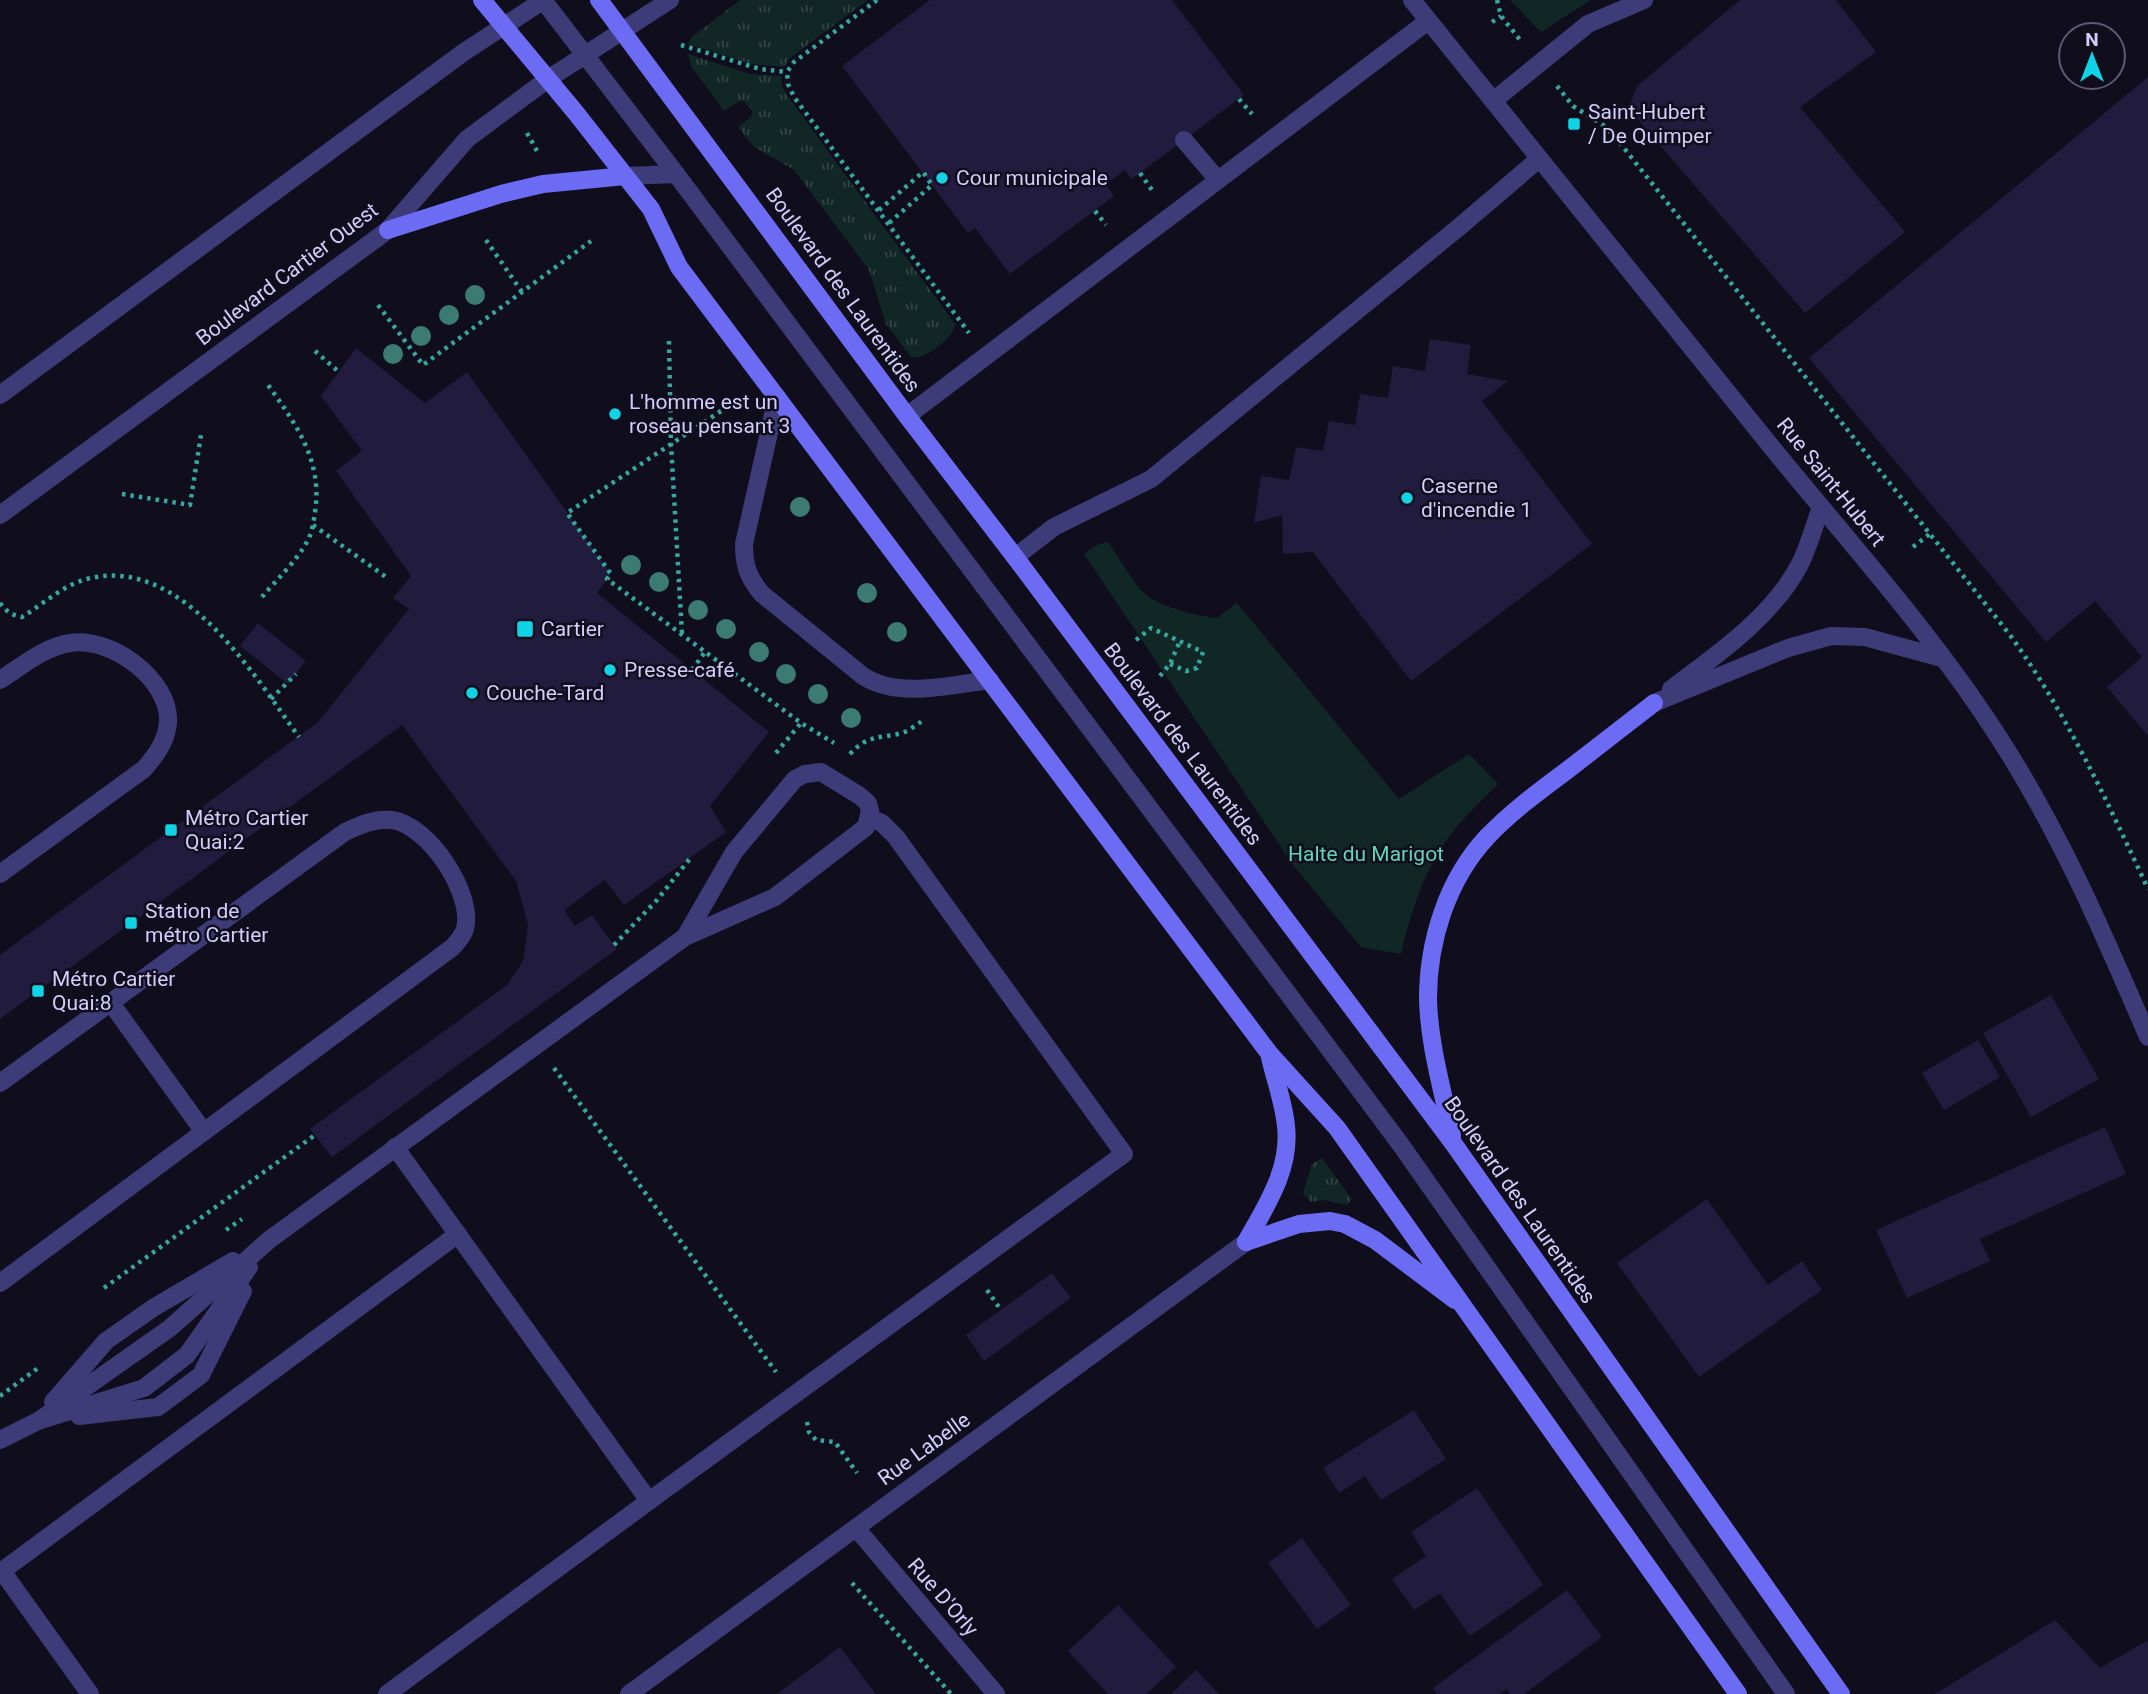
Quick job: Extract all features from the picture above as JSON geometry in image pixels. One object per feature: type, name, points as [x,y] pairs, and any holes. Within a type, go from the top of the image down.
[{"type":"main road","points":[[482,0],[651,209],[679,267],[1269,1053],[1337,1128],[1738,1694]]},
{"type":"main road","name":"Boulevard des Laurentides","points":[[599,0],[1453,1143],[1841,1694]]},
{"type":"main road","points":[[388,230],[501,194],[542,184],[625,176]]},
{"type":"main road","points":[[1453,1143],[1430,1028],[1428,1000],[1432,949],[1450,894],[1477,849],[1505,819],[1654,703]]},
{"type":"main road","points":[[1246,1242],[1276,1186],[1286,1154],[1286,1124],[1269,1053]]},
{"type":"main road","points":[[1246,1242],[1299,1224],[1330,1221],[1345,1224],[1375,1240],[1469,1311]]},
{"type":"street","points":[[0,395],[384,111],[543,0],[1401,1145],[1786,1694]]},
{"type":"street","name":"Boulevard Cartier Ouest","points":[[0,515],[388,230],[467,139],[548,79],[670,0]]},
{"type":"street","name":"Rue Saint-Hubert","points":[[1412,0],[1821,507],[1894,593],[1993,728],[2032,793],[2077,881],[2146,1028]]},
{"type":"street","points":[[1493,101],[1588,24],[1644,0]]},
{"type":"street","points":[[907,415],[1428,21]]},
{"type":"street","points":[[1184,140],[1218,180]]},
{"type":"street","points":[[1015,557],[1054,527],[1151,479],[1539,159]]},
{"type":"street","points":[[625,176],[676,174]]},
{"type":"street","points":[[777,397],[744,544],[744,564],[752,581],[762,594],[870,681],[880,685],[910,688],[990,680]]},
{"type":"street","points":[[1654,703],[1734,639],[1780,593],[1799,565],[1821,507]]},
{"type":"street","points":[[1654,703],[1788,648],[1831,636],[1865,637],[1942,658]]},
{"type":"street","points":[[0,680],[37,655],[55,647],[72,642],[104,647],[120,652],[150,679],[167,708],[167,723],[162,746],[144,769],[0,874]]},
{"type":"street","points":[[0,1440],[37,1421],[170,1328],[269,1240],[685,937],[775,897],[859,835],[870,818],[868,803],[830,776],[814,771],[795,779],[734,852],[685,937]]},
{"type":"street","points":[[387,1694],[1124,1154],[896,837],[882,822],[870,818]]},
{"type":"street","points":[[0,1083],[345,832],[360,825],[377,820],[394,820],[408,826],[421,835],[453,874],[461,890],[466,905],[465,932],[453,947],[0,1283]]},
{"type":"street","points":[[111,1003],[204,1132]]},
{"type":"street","points":[[395,1147],[649,1501]]},
{"type":"street","points":[[90,1694],[2,1571],[458,1234]]},
{"type":"street","points":[[37,1421],[158,1408],[201,1375],[269,1240]]},
{"type":"street","points":[[37,1421],[144,1388],[187,1355],[269,1240]]},
{"type":"street","points":[[37,1421],[106,1341],[153,1308],[269,1240]]},
{"type":"street","name":"Rue Labelle","points":[[629,1694],[1246,1242]]},
{"type":"street","name":"Rue D'Orly","points":[[856,1528],[996,1694]]},
{"type":"path","points":[[877,0],[807,51],[787,72],[788,84],[794,97],[966,330]]},
{"type":"path","points":[[1497,0],[1502,16],[1519,40]]},
{"type":"path","points":[[1492,22],[1502,16]]},
{"type":"path","points":[[681,45],[760,69],[787,72]]},
{"type":"path","points":[[1239,99],[1252,114]]},
{"type":"path","points":[[1573,106],[1603,125],[1616,138],[2010,635],[2046,685],[2077,740],[2148,889]]},
{"type":"path","points":[[527,132],[537,151]]},
{"type":"path","points":[[533,142],[539,138]]},
{"type":"path","points":[[879,210],[923,172],[932,185],[889,223]]},
{"type":"path","points":[[1140,173],[1152,190]]},
{"type":"path","points":[[1095,211],[1106,225]]},
{"type":"path","points":[[486,240],[522,292]]},
{"type":"path","points":[[378,305],[423,365],[591,241]]},
{"type":"path","points":[[669,341],[671,444],[682,634]]},
{"type":"path","points":[[315,351],[339,372]]},
{"type":"path","points":[[262,597],[309,537],[317,499],[312,457],[296,423],[268,385]]},
{"type":"path","points":[[721,411],[567,513],[611,574],[607,579],[801,723],[828,738],[838,747]]},
{"type":"path","points":[[122,494],[190,505],[201,435]]},
{"type":"path","points":[[312,525],[386,577]]},
{"type":"path","points":[[1913,547],[1931,533]]},
{"type":"path","points":[[0,603],[5,610],[22,617],[69,586],[87,579],[109,576],[150,583],[173,595],[223,637],[241,657],[299,737]]},
{"type":"path","points":[[1136,640],[1151,628],[1203,652],[1197,668],[1186,671],[1170,664]]},
{"type":"path","points":[[1160,676],[1170,664],[1180,641]]},
{"type":"path","points":[[692,670],[705,652]]},
{"type":"path","points":[[271,699],[296,674]]},
{"type":"path","points":[[858,763],[848,755],[861,742],[874,737],[904,733],[926,718]]},
{"type":"path","points":[[614,945],[657,900],[692,856]]},
{"type":"path","points":[[552,1065],[781,1378]]},
{"type":"path","points":[[104,1288],[316,1135]]},
{"type":"path","points":[[982,1283],[1001,1310]]},
{"type":"path","points":[[809,1432],[816,1440],[835,1442],[857,1473]]},
{"type":"path","points":[[852,1583],[951,1694]]},
{"type":"green space","points":[[740,0],[868,0],[788,60],[785,67],[751,64],[688,44],[692,37]]},
{"type":"green space","points":[[1510,0],[1591,0],[1541,32]]},
{"type":"green space","points":[[688,54],[750,74],[781,76],[786,94],[955,324],[944,341],[931,352],[911,357],[886,324],[869,270],[794,170],[753,146],[738,127],[751,117],[752,111],[744,101],[740,101],[724,111],[691,66]]},
{"type":"green space","name":"Halte du Marigot","points":[[1108,542],[1139,588],[1159,603],[1189,613],[1217,618],[1237,603],[1399,799],[1469,754],[1498,784],[1470,811],[1438,854],[1418,895],[1401,954],[1361,947],[1293,865],[1084,554],[1097,545]]},
{"type":"green space","points":[[1322,1158],[1352,1199],[1347,1205],[1323,1200],[1311,1202],[1303,1193],[1312,1164]]},
{"type":"building","points":[[930,0],[1172,0],[1244,95],[1132,179],[1125,170],[1106,184],[1114,196],[1010,274],[975,228],[968,233],[842,66]]},
{"type":"building","points":[[1740,0],[1836,0],[1876,52],[1800,107],[1905,232],[1805,313],[1628,108],[1637,86]]},
{"type":"building","points":[[2148,77],[2148,736],[2107,687],[2142,657],[2095,601],[2046,642],[1809,358]]},
{"type":"building","name":"Caserne d'incendie 1","points":[[1430,339],[1471,345],[1467,374],[1508,381],[1482,401],[1592,544],[1411,681],[1313,552],[1283,554],[1282,515],[1254,523],[1261,476],[1289,480],[1296,447],[1323,451],[1329,421],[1355,425],[1360,394],[1388,398],[1393,366],[1425,371]]},
{"type":"building","name":"Cartier","points":[[356,348],[425,403],[467,372],[611,574],[597,593],[769,732],[710,806],[726,832],[624,905],[605,880],[564,910],[575,926],[592,915],[617,949],[332,1157],[310,1129],[507,985],[523,961],[528,925],[516,881],[402,725],[0,1019],[0,955],[318,722],[409,609],[393,598],[411,576],[336,471],[362,451],[321,396]]},
{"type":"building","points":[[258,623],[306,661],[288,684],[240,646]]},
{"type":"building","points":[[2051,995],[2099,1079],[2031,1117],[1983,1033]]},
{"type":"building","points":[[1978,1040],[2000,1077],[1944,1110],[1922,1073]]},
{"type":"building","points":[[2105,1127],[2126,1174],[1980,1239],[1990,1261],[1907,1298],[1876,1230]]},
{"type":"building","points":[[1707,1199],[1768,1285],[1802,1261],[1822,1290],[1699,1377],[1617,1263]]},
{"type":"building","points":[[1052,1273],[1071,1298],[984,1361],[966,1335]]},
{"type":"building","points":[[1414,1410],[1446,1459],[1381,1500],[1365,1476],[1339,1493],[1323,1468]]},
{"type":"building","points":[[1477,1488],[1543,1585],[1470,1636],[1440,1593],[1414,1610],[1392,1579],[1426,1556],[1411,1532]]},
{"type":"building","points":[[1302,1538],[1351,1605],[1317,1629],[1268,1563]]},
{"type":"building","points":[[1567,1590],[1602,1637],[1524,1694],[1510,1694],[1506,1689],[1500,1694],[1437,1694],[1433,1688]]},
{"type":"building","points":[[1118,1605],[1176,1667],[1146,1694],[1108,1694],[1068,1651]]},
{"type":"building","points":[[2055,1620],[2100,1668],[2148,1640],[2148,1694],[1935,1694]]},
{"type":"building","points":[[840,1647],[876,1694],[777,1694]]},
{"type":"building","points":[[1196,1670],[1219,1694],[1171,1694]]},
{"type":"place","name":"Saint-Hubert / De Quimper","points":[[1574,124]]},
{"type":"place","name":"Cour municipale","points":[[942,178]]},
{"type":"place","name":"L'homme est un roseau pensant 3","points":[[615,414]]},
{"type":"place","name":"Caserne d'incendie 1","points":[[1407,498]]},
{"type":"place","name":"Cartier","points":[[525,629]]},
{"type":"place","name":"Presse-café","points":[[610,670]]},
{"type":"place","name":"Couche-Tard","points":[[472,693]]},
{"type":"place","name":"Métro Cartier Quai:2","points":[[171,830]]},
{"type":"place","name":"Station de métro Cartier","points":[[131,923]]},
{"type":"place","name":"Métro Cartier Quai:8","points":[[38,991]]}]
